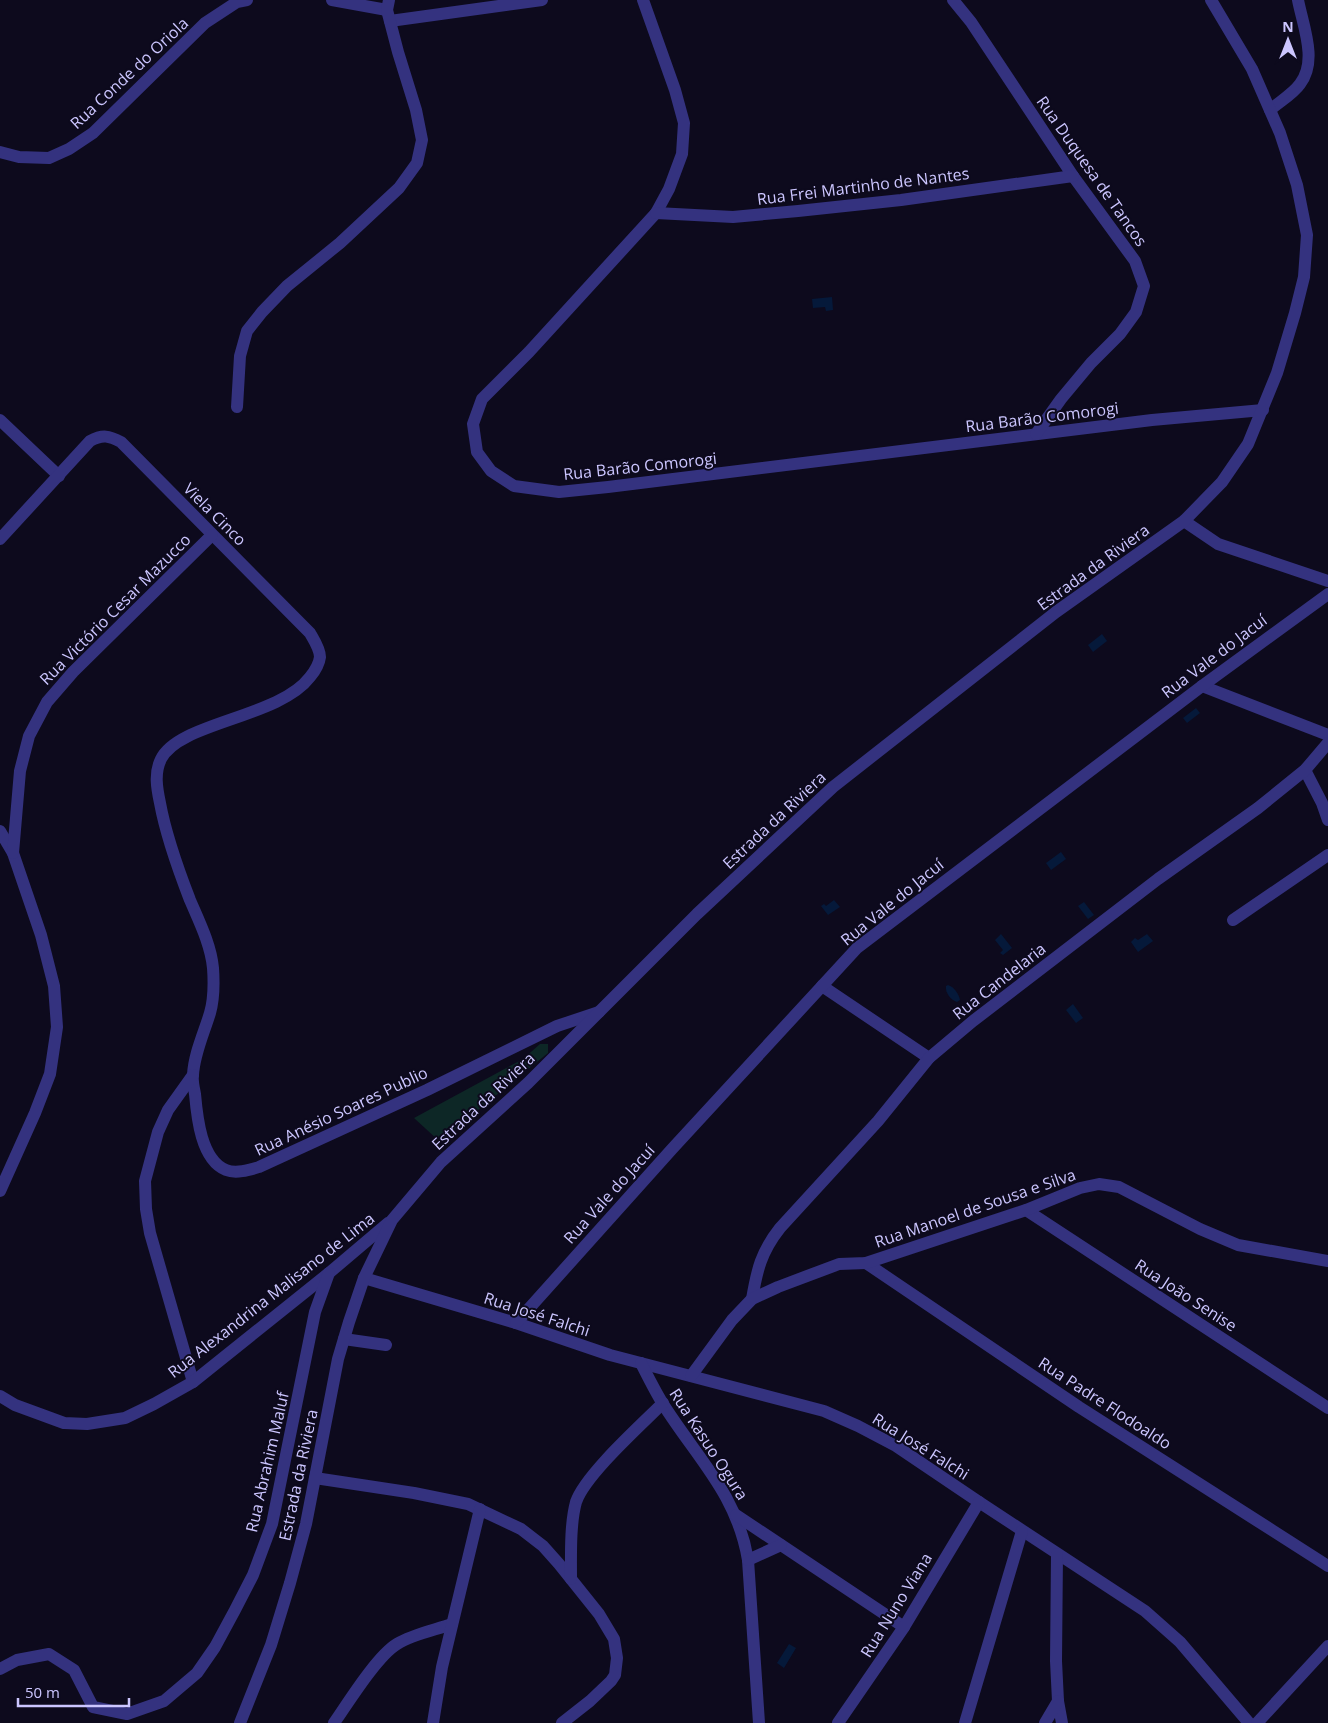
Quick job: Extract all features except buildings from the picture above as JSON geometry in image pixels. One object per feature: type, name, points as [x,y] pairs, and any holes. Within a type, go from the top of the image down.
[{"type":"street","name":"Rua Conde do Oriola","points":[[0,152],[19,157],[49,158],[69,149],[93,133],[205,23],[237,2],[247,0]]},
{"type":"street","points":[[332,0],[388,10],[542,0]]},
{"type":"street","name":"Rua Barão Comorogi","points":[[644,0],[675,90],[684,123],[682,154],[670,189],[656,213],[529,352],[482,399],[473,424],[477,452],[491,471],[514,486],[559,492],[1152,420],[1263,410]]},
{"type":"street","name":"Rua Duquesa de Tancos","points":[[953,0],[971,22],[1073,176],[1135,261],[1144,286],[1136,312],[1120,334],[1085,370],[1036,434]]},
{"type":"street","name":"Estrada da Riviera","points":[[240,1723],[271,1646],[306,1524],[338,1359],[344,1339],[364,1278],[392,1220],[441,1162],[528,1084],[697,914],[833,787],[1056,612],[1184,521],[1222,482],[1248,444],[1277,373],[1304,277],[1307,235],[1297,185],[1280,133],[1252,69],[1211,0]]},
{"type":"street","points":[[1270,110],[1300,85],[1308,68],[1309,54],[1298,0]]},
{"type":"street","points":[[237,407],[240,356],[248,332],[262,312],[287,286],[340,243],[399,188],[417,163],[422,140],[416,110],[388,10]]},
{"type":"street","name":"Rua Frei Martinho de Nantes","points":[[656,213],[733,217],[901,200],[1073,176]]},
{"type":"street","points":[[0,420],[59,476],[0,539]]},
{"type":"street","name":"Viela Cinco","points":[[59,476],[90,441],[100,436],[110,436],[122,442],[310,633]]},
{"type":"street","points":[[1184,521],[1218,544],[1328,581]]},
{"type":"street","name":"Rua Victório Cesar Mazucco","points":[[13,853],[20,771],[29,736],[47,702],[73,672],[212,535]]},
{"type":"street","name":"Rua Vale do Jacuí","points":[[516,1323],[672,1149],[857,948],[1279,628],[1328,594]]},
{"type":"street","name":"Rua Anésio Soares Publio","points":[[310,633],[320,656],[316,669],[302,688],[270,706],[190,735],[170,748],[161,759],[156,781],[162,815],[178,869],[204,936],[213,966],[211,1011],[193,1074],[197,1116],[203,1143],[214,1162],[226,1171],[243,1171],[259,1167],[557,1026],[601,1011]]},
{"type":"street","points":[[1202,686],[1328,735]]},
{"type":"street","name":"Rua Candelaria","points":[[752,1299],[758,1265],[769,1242],[878,1121],[929,1058],[972,1021],[1158,879],[1258,808],[1305,770],[1328,743]]},
{"type":"street","points":[[1305,770],[1322,803],[1328,820]]},
{"type":"street","points":[[0,831],[13,853],[38,926],[54,986],[57,1027],[50,1074],[35,1113],[0,1191]]},
{"type":"street","points":[[1234,920],[1328,855]]},
{"type":"street","points":[[822,986],[929,1058]]},
{"type":"street","points":[[193,1074],[168,1110],[158,1132],[145,1181],[146,1209],[150,1233],[193,1382]]},
{"type":"street","name":"Rua Manoel de Sousa e Silva","points":[[691,1376],[732,1320],[752,1299],[778,1286],[838,1264],[866,1263],[1026,1210],[1080,1188],[1099,1184],[1126,1190],[1200,1229],[1238,1245],[1328,1261]]},
{"type":"street","name":"Rua João Senise","points":[[1026,1210],[1328,1408]]},
{"type":"street","name":"Rua Alexandrina Malisano de Lima","points":[[0,1396],[15,1405],[64,1423],[87,1424],[125,1418],[193,1382],[392,1220]]},
{"type":"street","name":"Rua Padre Flodoaldo","points":[[866,1263],[1079,1407],[1328,1566]]},
{"type":"street","name":"Rua Abrahim Maluf","points":[[0,1669],[17,1660],[49,1654],[74,1670],[93,1708],[127,1714],[164,1700],[196,1673],[215,1647],[253,1575],[272,1524],[315,1312],[329,1273]]},
{"type":"street","name":"Rua José Falchi","points":[[364,1278],[516,1323],[610,1355],[824,1411],[896,1446],[1145,1611],[1180,1642],[1249,1723]]},
{"type":"street","points":[[344,1339],[386,1345]]},
{"type":"street","name":"Rua Kasuo Ogura","points":[[641,1363],[663,1403],[715,1478],[736,1515],[744,1539],[748,1560],[760,1723]]},
{"type":"street","points":[[571,1579],[573,1524],[576,1502],[584,1486],[663,1403]]},
{"type":"street","points":[[315,1478],[414,1493],[468,1504],[499,1518],[530,1536],[542,1546],[571,1579],[609,1629],[614,1639],[616,1668],[610,1681],[562,1723]]},
{"type":"street","name":"Rua Nuno Viana","points":[[838,1723],[904,1627],[979,1502]]},
{"type":"street","points":[[433,1723],[442,1667],[480,1509]]},
{"type":"street","points":[[736,1515],[904,1627]]},
{"type":"street","points":[[964,1723],[1022,1531]]},
{"type":"street","points":[[748,1560],[781,1545]]},
{"type":"street","points":[[1057,1554],[1056,1661],[1058,1700],[1062,1723]]},
{"type":"street","points":[[334,1723],[381,1658],[396,1644],[452,1624]]},
{"type":"street","points":[[1257,1723],[1328,1646]]},
{"type":"street","points":[[1045,1723],[1058,1700]]},
{"type":"green space","points":[[540,1044],[548,1044],[548,1053],[452,1131],[438,1140],[414,1118],[523,1059]]},
{"type":"water","points":[[832,297],[833,310],[826,311],[825,307],[813,308],[812,299]]},
{"type":"water","points":[[1102,634],[1107,641],[1093,652],[1088,645]]},
{"type":"water","points":[[1196,708],[1200,713],[1187,723],[1183,718]]},
{"type":"water","points":[[1061,852],[1066,859],[1051,870],[1046,863]]},
{"type":"water","points":[[834,900],[840,907],[828,915],[821,906],[824,904],[826,906]]},
{"type":"water","points":[[1084,902],[1094,915],[1088,919],[1078,906]]},
{"type":"water","points":[[1001,934],[1012,948],[1003,955],[1000,953],[1003,950],[995,940]]},
{"type":"water","points":[[1147,934],[1153,941],[1138,952],[1131,942],[1135,938],[1138,940]]},
{"type":"water","points":[[948,985],[959,995],[960,1000],[957,1002],[947,994],[946,986]]},
{"type":"water","points":[[1073,1004],[1083,1018],[1076,1023],[1066,1010]]},
{"type":"water","points":[[789,1644],[796,1648],[784,1668],[777,1663]]}]
